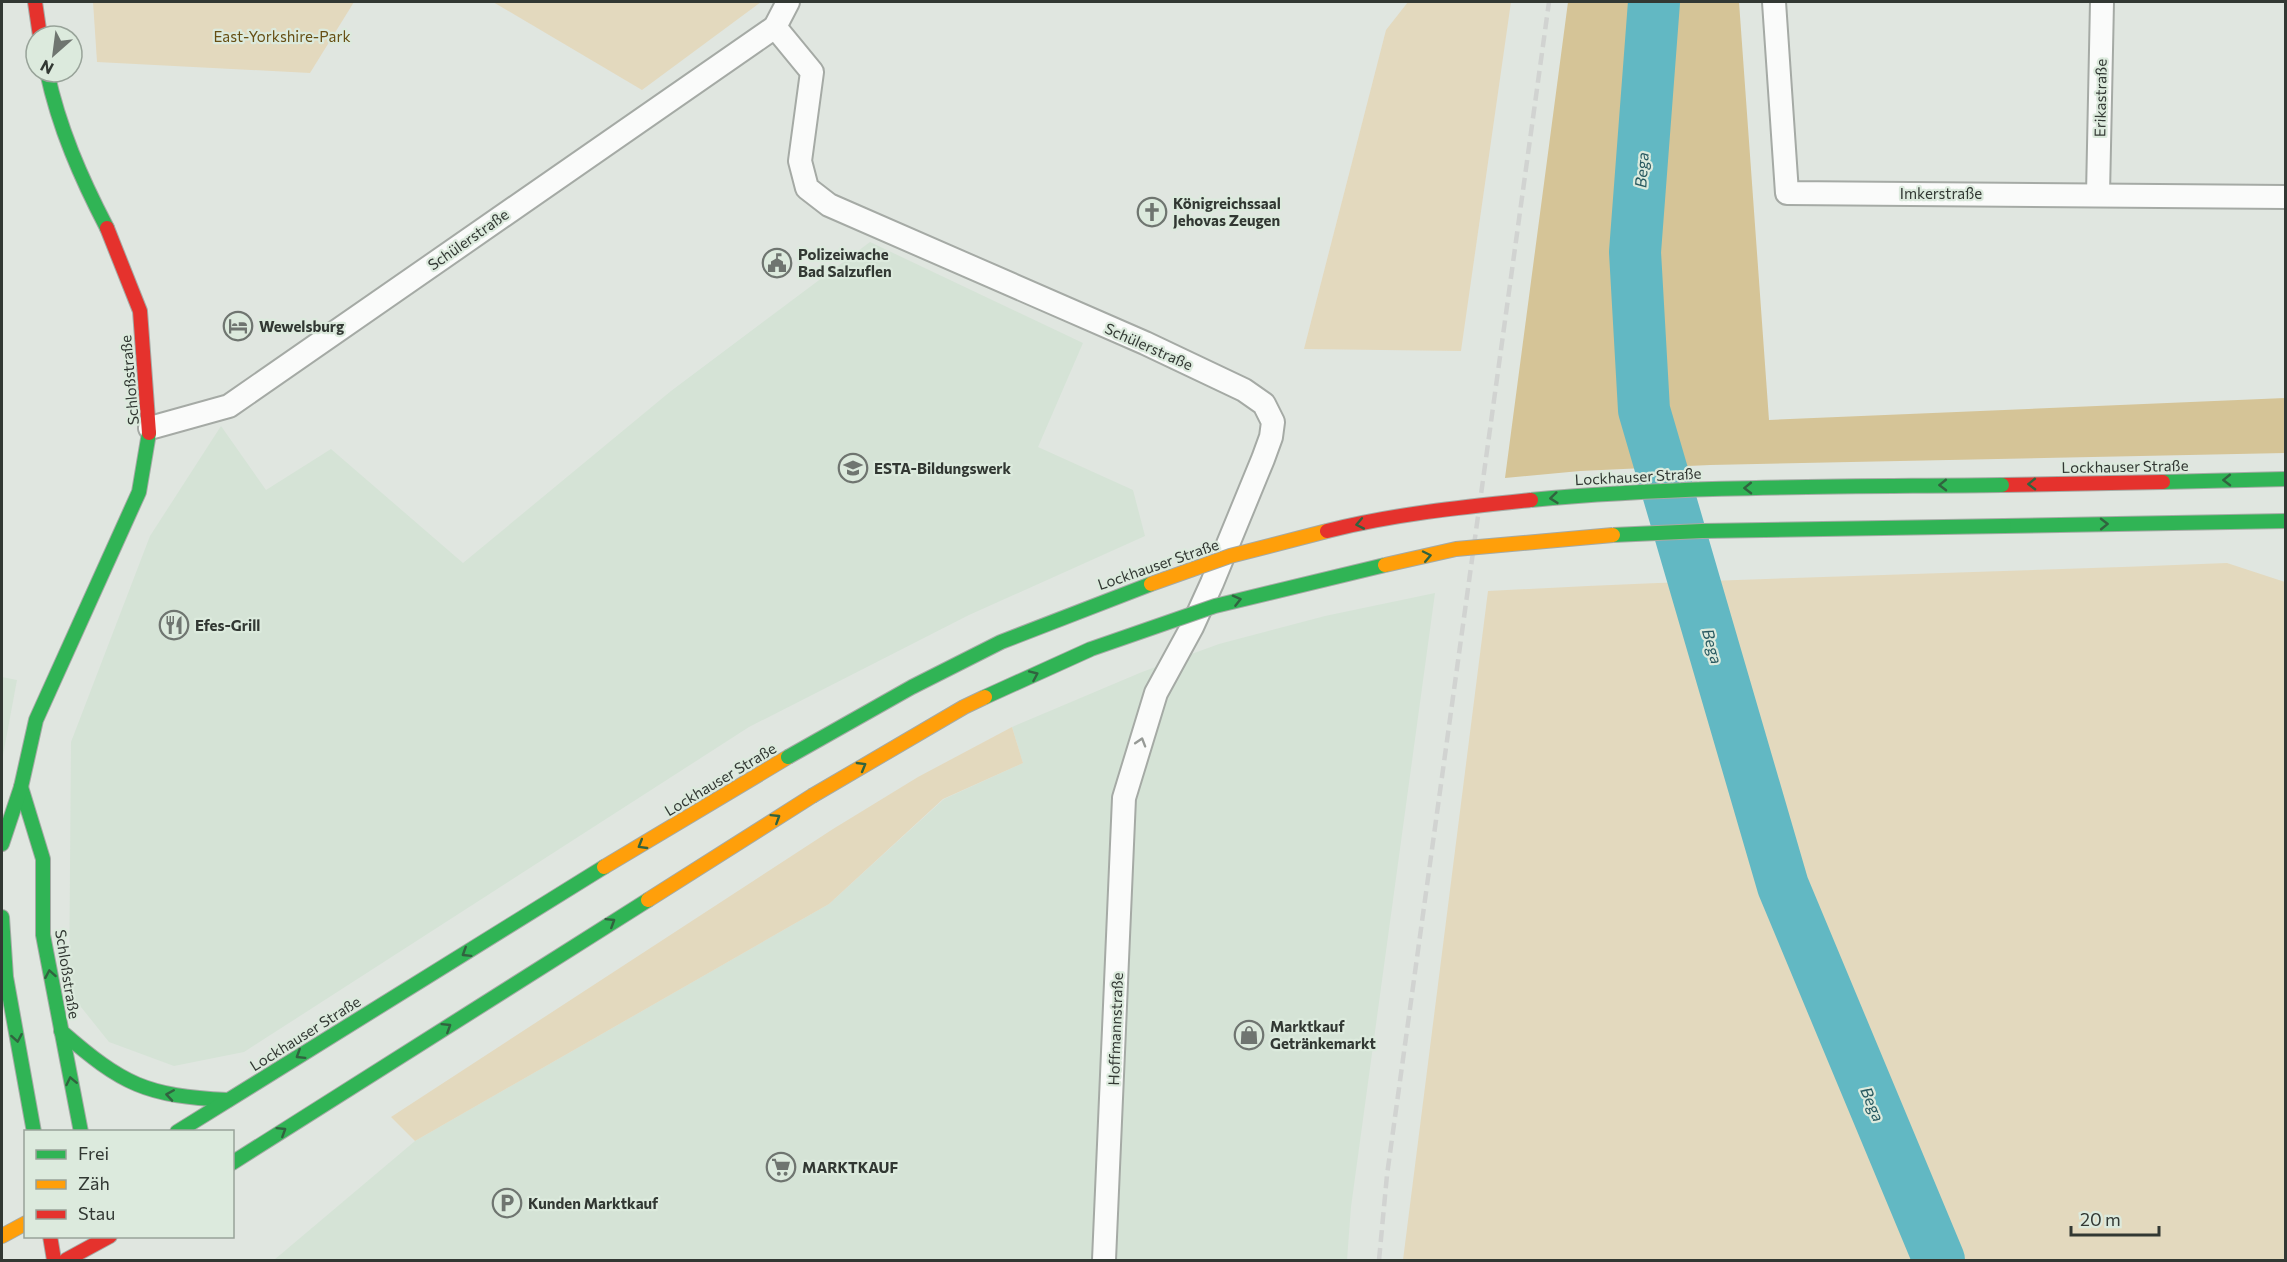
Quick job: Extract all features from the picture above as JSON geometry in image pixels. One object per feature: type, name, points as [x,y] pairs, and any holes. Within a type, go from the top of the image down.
[{"type":"main road","points":[[35,2],[38,24]]},
{"type":"main road","name":"Schloßstraße","points":[[2,844],[21,787],[36,720],[48,689],[139,492],[150,428],[140,311],[115,245],[83,182],[59,120],[50,84]]},
{"type":"main road","name":"Lockhauser Straße","points":[[179,1130],[576,884],[788,757],[912,687],[1012,637],[1110,598],[1230,556],[1356,524],[1459,507],[1584,495],[1706,489],[2286,479]]},
{"type":"main road","points":[[234,1162],[812,796],[964,707],[1091,650],[1215,606],[1456,549],[1580,537],[1701,531],[2286,521]]},
{"type":"main road","name":"Schloßstraße","points":[[21,787],[43,859],[43,935],[81,1130]]},
{"type":"main road","points":[[2,917],[6,977],[34,1130]]},
{"type":"main road","points":[[61,1032],[123,1079],[142,1088],[180,1097],[228,1100]]},
{"type":"main road","points":[[2,1236],[24,1224]]},
{"type":"main road","points":[[50,1238],[54,1260]]},
{"type":"main road","points":[[66,1260],[102,1239]]},
{"type":"main road","points":[[100,1260],[102,1239]]},
{"type":"street","name":"Schülerstraße","points":[[150,428],[229,406],[775,27],[788,2]]},
{"type":"street","name":"Imkerstraße","points":[[1774,2],[1788,193],[2286,197]]},
{"type":"street","name":"Erikastraße","points":[[2098,194],[2102,2]]},
{"type":"street","name":"Schülerstraße","points":[[775,27],[812,72],[800,161],[807,188],[829,205],[1145,343],[1244,390],[1264,404],[1273,422],[1270,437],[1192,627],[1156,693],[1124,798]]},
{"type":"street","name":"Hoffmannstraße","points":[[1104,1260],[1124,798]]},
{"type":"shaded area","points":[[1568,2],[1739,2],[1769,420],[2285,398],[2285,453],[1710,465],[1580,471],[1505,478]]},
{"type":"shaded area","points":[[870,242],[1083,343],[1038,447],[1133,490],[1145,536],[969,615],[749,727],[244,1052],[174,1066],[109,1042],[69,992],[71,742],[150,536],[221,426],[266,490],[331,449],[463,563],[671,391]]},
{"type":"shaded area","points":[[1435,593],[1351,1207],[1347,1260],[274,1260],[415,1141],[829,904],[944,799],[1023,763],[1012,727],[1142,672],[1219,644],[1325,616]]},
{"type":"shaded area","points":[[2,677],[17,680],[2,761]]},
{"type":"green space","name":"East-Yorkshire-Park","points":[[93,2],[354,2],[310,73],[97,62]]},
{"type":"green space","points":[[493,2],[761,2],[642,90]]},
{"type":"green space","points":[[1408,2],[1511,2],[1461,351],[1304,349],[1386,30]]},
{"type":"green space","points":[[2227,563],[2285,582],[2285,1260],[1403,1260],[1488,591]]},
{"type":"green space","points":[[1012,727],[1023,763],[943,799],[829,904],[415,1141],[391,1117],[833,829],[918,777]]},
{"type":"waterway","name":"Bega","points":[[1654,2],[1635,252],[1644,410],[1783,886],[1939,1260]]},
{"type":"railway","points":[[1379,1260],[1387,1175],[1549,2]]},
{"type":"traffic: fast","points":[[50,84],[72,152],[107,228]]},
{"type":"traffic: fast","points":[[2,844],[21,787],[36,720],[139,492],[149,433]]},
{"type":"traffic: fast","points":[[2163,482],[2286,479]]},
{"type":"traffic: fast","points":[[1531,500],[1707,489],[2002,485]]},
{"type":"traffic: fast","points":[[2004,526],[2286,521]]},
{"type":"traffic: fast","points":[[1613,535],[1702,531],[2004,526]]},
{"type":"traffic: fast","points":[[985,697],[1091,649],[1215,606],[1385,565]]},
{"type":"traffic: fast","points":[[788,757],[912,687],[1001,642],[1151,584]]},
{"type":"traffic: fast","points":[[21,787],[43,859],[43,935],[81,1130]]},
{"type":"traffic: fast","points":[[180,1130],[604,867]]},
{"type":"traffic: fast","points":[[234,1162],[648,900]]},
{"type":"traffic: fast","points":[[2,917],[6,977],[34,1130]]},
{"type":"traffic: fast","points":[[61,1031],[119,1076],[137,1084],[155,1091],[176,1095],[228,1100]]},
{"type":"traffic: slow","points":[[1151,584],[1230,556],[1327,531]]},
{"type":"traffic: slow","points":[[1385,565],[1456,549],[1613,535]]},
{"type":"traffic: slow","points":[[812,796],[985,697]]},
{"type":"traffic: slow","points":[[604,867],[788,757]]},
{"type":"traffic: slow","points":[[648,900],[812,796]]},
{"type":"traffic: slow","points":[[2,1236],[24,1224]]},
{"type":"traffic: jam","points":[[35,2],[38,24]]},
{"type":"traffic: jam","points":[[107,228],[140,311],[149,433]]},
{"type":"traffic: jam","points":[[2002,485],[2163,482]]},
{"type":"traffic: jam","points":[[1327,531],[1454,508],[1531,500]]},
{"type":"traffic: jam","points":[[50,1238],[54,1260]]},
{"type":"traffic: jam","points":[[66,1260],[106,1238]]},
{"type":"place","name":"Königreichssaal Jehovas Zeugen","points":[[1152,212]]},
{"type":"place","name":"Polizeiwache Bad Salzuflen","points":[[777,263]]},
{"type":"place","name":"Wewelsburg","points":[[238,326]]},
{"type":"place","name":"ESTA-Bildungswerk","points":[[853,468]]},
{"type":"place","name":"Efes-Grill","points":[[174,625]]},
{"type":"place","name":"Marktkauf Getränkemarkt","points":[[1249,1035]]},
{"type":"place","name":"MARKTKAUF","points":[[781,1167]]},
{"type":"place","name":"Kunden Marktkauf","points":[[507,1203]]}]
